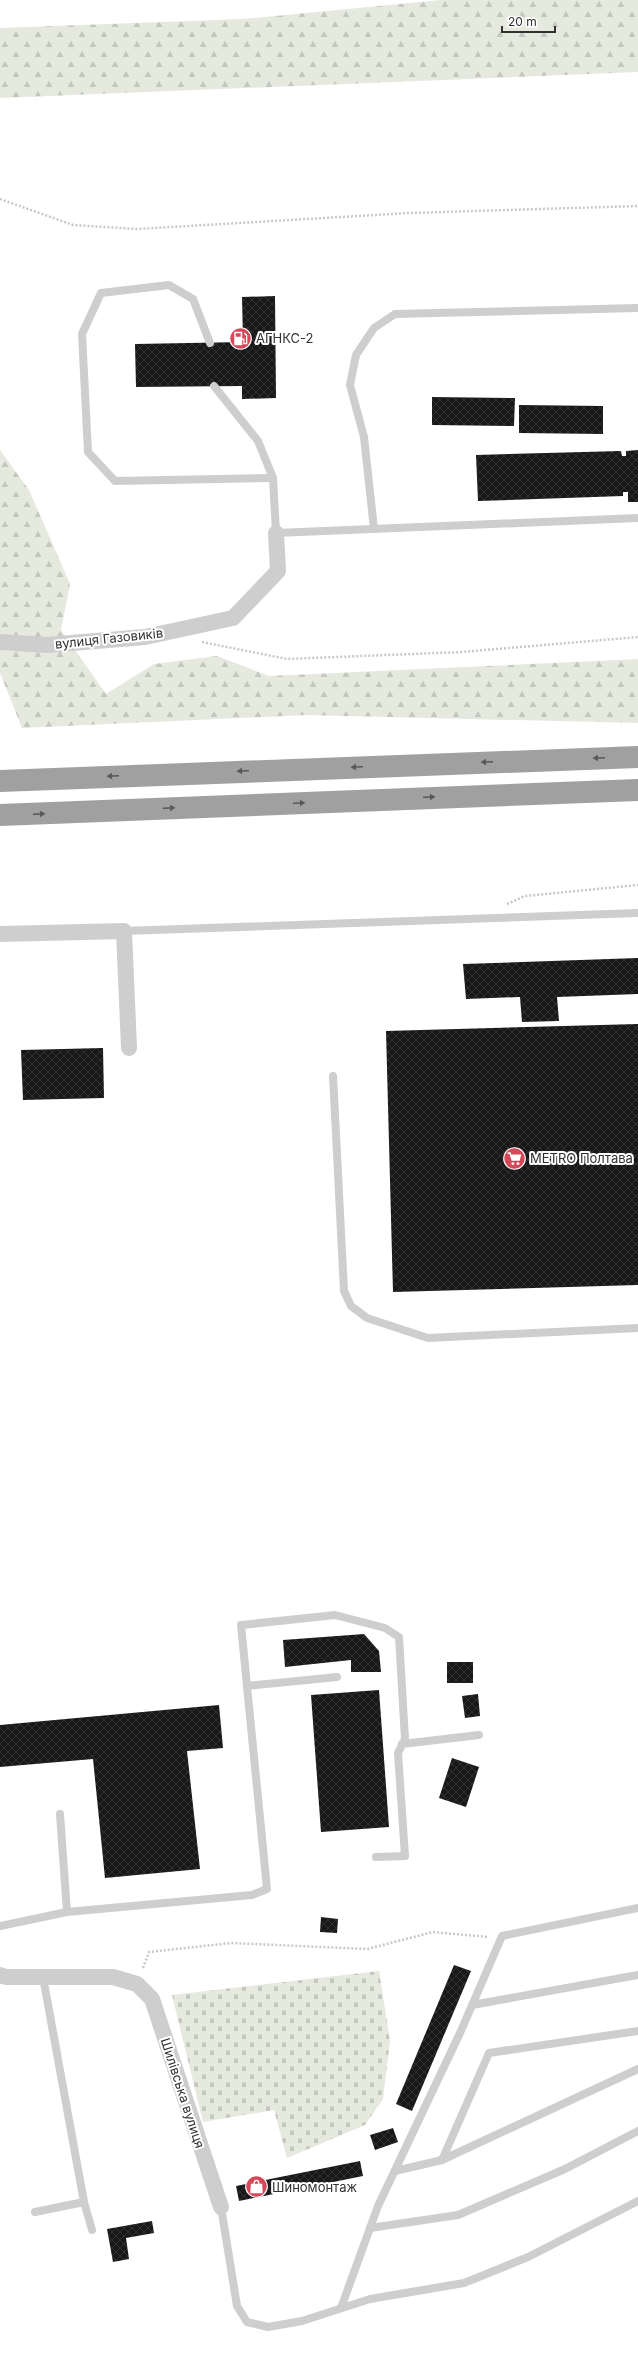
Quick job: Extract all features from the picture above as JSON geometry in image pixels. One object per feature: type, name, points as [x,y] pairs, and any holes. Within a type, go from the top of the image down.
[{"type":"highway","points":[[0,780],[638,757]]},
{"type":"highway","points":[[0,816],[638,790]]},
{"type":"street","name":"вулиця Газовиків","points":[[0,642],[47,645],[145,637],[233,618],[278,571],[276,533]]},
{"type":"street","points":[[0,934],[124,931],[129,1048]]},
{"type":"street","name":"Шилівська вулиця","points":[[0,1975],[6,1977],[113,1977],[137,1984],[152,1999],[221,2207]]},
{"type":"lane","points":[[210,343],[193,299],[168,285],[101,293],[82,334],[88,452],[115,481],[273,478]]},
{"type":"lane","points":[[374,529],[364,438],[350,385],[356,355],[374,328],[396,314],[638,308]]},
{"type":"lane","points":[[214,386],[258,441],[273,478],[276,533],[638,518]]},
{"type":"lane","points":[[124,931],[638,913]]},
{"type":"lane","points":[[333,1076],[344,1291],[351,1306],[357,1312],[368,1318],[428,1338],[638,1328]]},
{"type":"lane","points":[[0,1926],[67,1912],[252,1895],[268,1889],[241,1625],[335,1615],[385,1628],[399,1637],[405,1739],[398,1753],[405,1856],[376,1857]]},
{"type":"lane","points":[[247,1686],[337,1677]]},
{"type":"lane","points":[[402,1744],[479,1735]]},
{"type":"lane","points":[[60,1814],[67,1912]]},
{"type":"lane","points":[[341,2308],[370,2228],[502,1936],[638,1908]]},
{"type":"lane","points":[[472,2005],[584,1986],[638,1974]]},
{"type":"lane","points":[[43,1977],[84,2202],[92,2230]]},
{"type":"lane","points":[[442,2160],[489,2053],[638,2031]]},
{"type":"lane","points":[[395,2171],[442,2160],[638,2069]]},
{"type":"lane","points":[[370,2228],[458,2215],[565,2169],[638,2131]]},
{"type":"lane","points":[[221,2207],[237,2306],[247,2322],[268,2327],[302,2321],[370,2299],[464,2282],[528,2257],[638,2201]]},
{"type":"lane","points":[[35,2212],[84,2202]]},
{"type":"path","points":[[0,199],[73,225],[137,229],[409,213],[638,206]]},
{"type":"path","points":[[197,641],[287,659],[462,652],[638,637]]},
{"type":"path","points":[[505,905],[525,896],[638,885]]},
{"type":"path","points":[[137,1984],[149,1952],[231,1943],[367,1949],[433,1932],[487,1937],[502,1936]]},
{"type":"green space","points":[[441,0],[638,0],[638,72],[0,98],[0,28],[243,19]]},
{"type":"green space","points":[[0,450],[29,490],[70,584],[61,630],[106,694],[154,664],[217,656],[269,676],[638,659],[638,723],[306,715],[22,728],[0,673]]},
{"type":"green space","points":[[379,1971],[390,2041],[383,2099],[365,2125],[287,2158],[274,2110],[203,2122],[172,1995]]},
{"type":"building","points":[[275,296],[276,398],[242,399],[242,386],[136,387],[135,344],[243,342],[242,297]]},
{"type":"building","points":[[432,397],[515,398],[514,426],[432,425]]},
{"type":"building","points":[[519,405],[603,406],[603,434],[519,433]]},
{"type":"building","points":[[638,450],[638,502],[628,502],[628,492],[623,492],[623,496],[478,501],[476,455],[621,451],[622,456],[626,456],[626,451]]},
{"type":"building","points":[[638,958],[638,994],[557,997],[559,1021],[522,1022],[520,997],[466,999],[463,964]]},
{"type":"building","name":"METRO Полтава","points":[[638,1024],[638,1285],[393,1292],[386,1031]]},
{"type":"building","points":[[103,1048],[104,1098],[23,1100],[21,1050]]},
{"type":"building","points":[[364,1634],[379,1651],[381,1672],[351,1672],[351,1660],[285,1667],[283,1640]]},
{"type":"building","points":[[447,1662],[473,1662],[473,1683],[447,1683]]},
{"type":"building","points":[[379,1690],[389,1827],[321,1832],[311,1695]]},
{"type":"building","points":[[478,1694],[480,1716],[465,1718],[462,1696]]},
{"type":"building","points":[[219,1705],[223,1748],[187,1751],[200,1869],[105,1878],[93,1759],[0,1767],[0,1725]]},
{"type":"building","points":[[452,1758],[479,1767],[466,1807],[439,1798]]},
{"type":"building","points":[[321,1917],[338,1919],[337,1933],[320,1932]]},
{"type":"building","points":[[454,1965],[471,1971],[412,2111],[396,2104]]},
{"type":"building","points":[[393,2128],[398,2142],[375,2150],[370,2135]]},
{"type":"building","points":[[360,2161],[363,2176],[239,2201],[236,2186]]},
{"type":"building","points":[[152,2221],[154,2233],[126,2238],[129,2259],[113,2262],[107,2229]]},
{"type":"place","name":"АГНКС-2","points":[[241,338]]},
{"type":"place","name":"METRO Полтава","points":[[514,1158]]},
{"type":"place","name":"Шиномонтаж","points":[[256,2187]]}]
